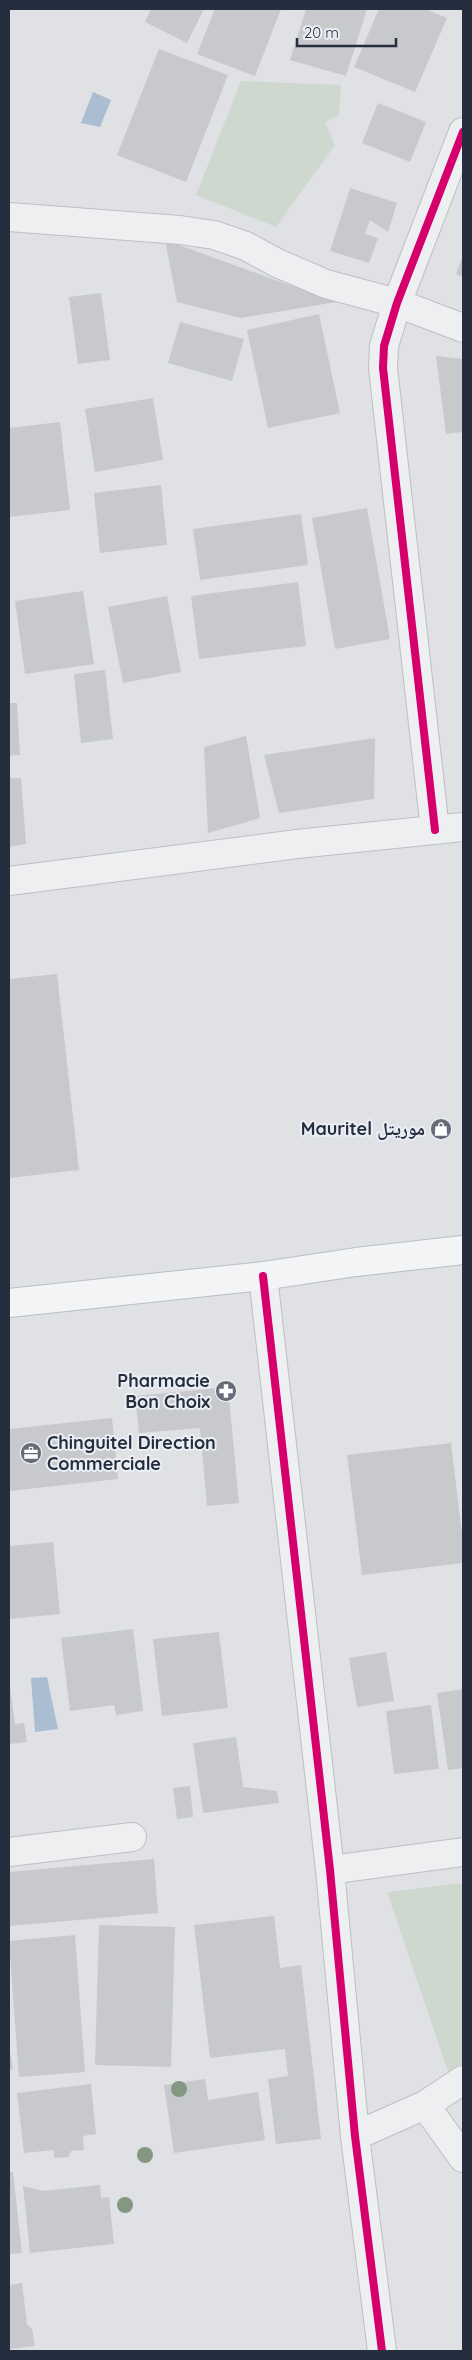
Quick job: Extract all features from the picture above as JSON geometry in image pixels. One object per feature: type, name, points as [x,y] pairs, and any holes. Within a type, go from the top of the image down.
[{"type":"main road","points":[[9,1304],[263,1276],[356,1262],[463,1250]]},
{"type":"street","points":[[435,830],[383,368],[384,346],[398,303],[463,132]]},
{"type":"street","points":[[9,217],[180,230],[214,235],[246,246],[277,263],[326,284],[398,303],[463,328]]},
{"type":"street","points":[[9,880],[298,844],[463,827]]},
{"type":"street","points":[[263,1276],[330,1870],[355,2136],[382,2351]]},
{"type":"street","points":[[9,1852],[132,1837]]},
{"type":"street","points":[[330,1870],[463,1852]]},
{"type":"street","points":[[355,2136],[425,2105],[463,2080]]},
{"type":"street","points":[[425,2105],[463,2158]]},
{"type":"shaded area","points":[[241,81],[341,85],[339,115],[325,122],[335,145],[276,227],[196,195]]},
{"type":"shaded area","points":[[463,1883],[463,2080],[453,2086],[387,1892]]},
{"type":"water","points":[[93,92],[111,100],[100,127],[81,123]]},
{"type":"water","points":[[47,1677],[58,1729],[35,1732],[31,1678]]},
{"type":"building","points":[[151,9],[204,9],[187,43],[145,22]]},
{"type":"building","points":[[215,9],[281,9],[255,76],[197,54]]},
{"type":"building","points":[[306,9],[367,9],[346,76],[290,60]]},
{"type":"building","points":[[379,9],[425,9],[447,18],[415,92],[354,67]]},
{"type":"building","points":[[159,49],[228,75],[186,182],[117,155]]},
{"type":"building","points":[[378,103],[426,122],[410,162],[362,143]]},
{"type":"building","points":[[350,188],[397,203],[388,232],[370,220],[365,234],[378,238],[369,263],[330,251]]},
{"type":"building","points":[[165,240],[336,302],[241,318],[177,302]]},
{"type":"building","points":[[463,255],[463,277],[456,274]]},
{"type":"building","points":[[101,293],[110,360],[78,364],[69,297]]},
{"type":"building","points":[[319,314],[340,413],[268,428],[247,330]]},
{"type":"building","points":[[180,322],[244,339],[232,381],[168,363]]},
{"type":"building","points":[[436,356],[463,359],[463,432],[446,434]]},
{"type":"building","points":[[153,398],[163,460],[95,472],[85,409]]},
{"type":"building","points":[[60,422],[70,510],[9,517],[9,428]]},
{"type":"building","points":[[161,485],[167,545],[100,553],[94,493]]},
{"type":"building","points":[[367,508],[390,639],[335,649],[312,518]]},
{"type":"building","points":[[301,514],[308,565],[200,580],[193,529]]},
{"type":"building","points":[[298,582],[306,646],[199,659],[191,596]]},
{"type":"building","points":[[83,591],[94,664],[25,674],[15,601]]},
{"type":"building","points":[[167,596],[181,672],[123,683],[108,607]]},
{"type":"building","points":[[105,670],[113,739],[81,743],[74,674]]},
{"type":"building","points":[[9,703],[17,703],[20,755],[9,756]]},
{"type":"building","points":[[246,736],[260,818],[208,833],[204,747]]},
{"type":"building","points":[[375,738],[374,799],[279,813],[264,755]]},
{"type":"building","points":[[9,778],[21,778],[26,844],[9,847]]},
{"type":"building","points":[[57,974],[79,1170],[9,1178],[9,979]]},
{"type":"building","points":[[228,1387],[239,1503],[207,1506],[200,1428],[139,1433],[135,1396]]},
{"type":"building","points":[[112,1418],[118,1479],[9,1491],[9,1429]]},
{"type":"building","points":[[451,1443],[463,1543],[463,1563],[362,1575],[347,1455]]},
{"type":"building","points":[[53,1542],[60,1614],[9,1619],[9,1546]]},
{"type":"building","points":[[133,1629],[143,1711],[116,1715],[114,1705],[70,1711],[61,1638]]},
{"type":"building","points":[[219,1632],[228,1708],[162,1716],[153,1639]]},
{"type":"building","points":[[386,1652],[394,1701],[357,1707],[349,1658]]},
{"type":"building","points":[[9,1679],[15,1724],[24,1723],[27,1742],[9,1744]]},
{"type":"building","points":[[463,1689],[463,1768],[448,1770],[437,1693]]},
{"type":"building","points":[[431,1705],[439,1769],[394,1774],[386,1711]]},
{"type":"building","points":[[236,1737],[243,1787],[277,1791],[279,1803],[203,1813],[193,1743]]},
{"type":"building","points":[[190,1786],[193,1817],[177,1819],[173,1788]]},
{"type":"building","points":[[154,1859],[158,1913],[9,1926],[9,1872]]},
{"type":"building","points":[[274,1916],[280,1968],[301,1965],[321,2139],[276,2144],[268,2079],[288,2076],[285,2049],[210,2058],[194,1925]]},
{"type":"building","points":[[99,1925],[175,1927],[171,2067],[95,2065]]},
{"type":"building","points":[[75,1935],[85,2072],[19,2077],[9,1941]]},
{"type":"building","points":[[9,2045],[13,2069],[9,2070]]},
{"type":"building","points":[[205,2079],[208,2100],[258,2092],[265,2140],[174,2153],[164,2085]]},
{"type":"building","points":[[91,2084],[96,2134],[83,2136],[84,2150],[71,2151],[68,2157],[54,2158],[54,2150],[24,2153],[17,2093]]},
{"type":"building","points":[[9,2172],[13,2172],[22,2253],[9,2254]]},
{"type":"building","points":[[100,2185],[101,2198],[109,2197],[114,2244],[30,2253],[23,2186],[43,2191]]},
{"type":"building","points":[[22,2283],[27,2324],[32,2329],[35,2346],[9,2349],[9,2285]]},
{"type":"cycle path","points":[[435,830],[383,368],[384,346],[397,303],[463,132]]},
{"type":"cycle path","points":[[263,1276],[330,1870],[355,2136],[382,2351]]},
{"type":"place","name":"Mauritel موريتل","points":[[441,1129]]},
{"type":"place","name":"Pharmacie Bon Choix","points":[[226,1391]]},
{"type":"place","name":"Chinguitel Direction Commerciale","points":[[31,1453]]}]
